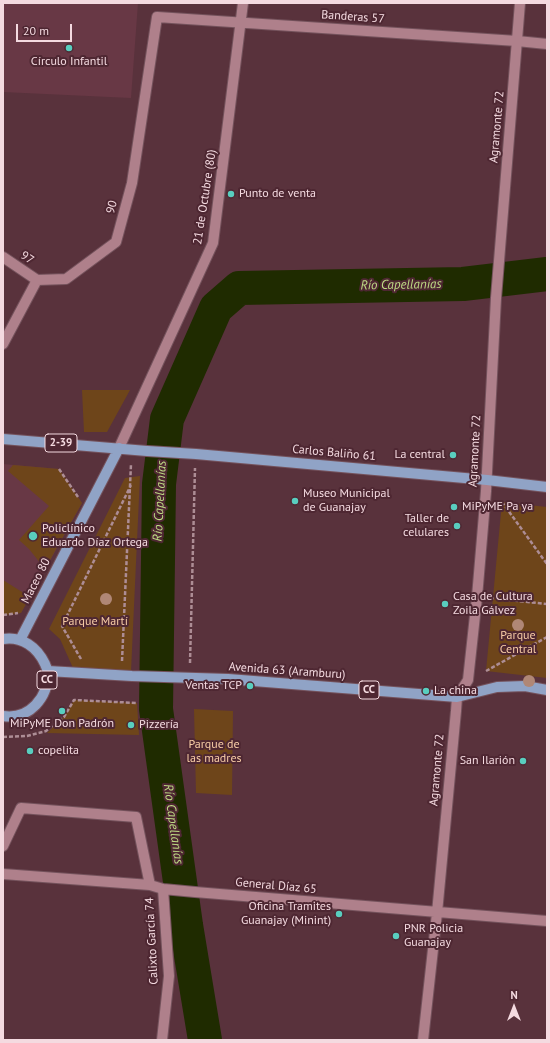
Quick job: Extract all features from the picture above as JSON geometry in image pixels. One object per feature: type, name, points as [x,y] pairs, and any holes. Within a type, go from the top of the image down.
[{"type":"main road","name":"2-39","points":[[3,439],[119,448]]},
{"type":"main road","name":"Carlos Baliño 61","points":[[119,448],[147,452],[196,454],[487,480],[547,487]]},
{"type":"main road","name":"Maceo 80","points":[[20,640],[119,448]]},
{"type":"main road","points":[[3,639],[9,638],[20,640]]},
{"type":"main road","name":"CC","points":[[4,718],[30,711],[39,703],[45,692],[48,671],[41,656],[32,646],[20,640]]},
{"type":"main road","name":"Avenida 63 (Aramburu)","points":[[48,671],[132,676],[228,679],[458,697],[497,687],[525,686],[547,690]]},
{"type":"street","name":"21 de Octubre (80)","points":[[119,448],[213,243],[242,23],[243,3]]},
{"type":"street","name":"Agramonte 72","points":[[423,1040],[458,697],[468,680],[477,597],[487,480],[496,298],[520,3]]},
{"type":"street","name":"Banderas 57","points":[[157,17],[547,44]]},
{"type":"street","name":"90","points":[[37,280],[66,279],[116,242],[132,183],[157,17]]},
{"type":"street","name":"97","points":[[3,257],[37,280]]},
{"type":"street","points":[[3,344],[37,280]]},
{"type":"street","points":[[468,680],[469,687],[473,692],[497,687]]},
{"type":"street","points":[[3,846],[21,808],[136,817],[150,885]]},
{"type":"street","name":"General Díaz 65","points":[[3,874],[150,885],[163,889],[195,892],[547,921]]},
{"type":"street","name":"Calixto García 74","points":[[162,1040],[169,976],[163,889]]},
{"type":"path","points":[[115,662],[122,663],[131,485],[131,450]]},
{"type":"path","points":[[189,677],[196,454]]},
{"type":"path","points":[[88,660],[81,659],[62,626],[131,485]]},
{"type":"path","points":[[502,502],[547,564]]},
{"type":"path","points":[[477,597],[547,604]]},
{"type":"path","points":[[486,671],[547,638]]},
{"type":"path","points":[[3,737],[27,736],[46,731],[64,717],[74,700],[137,703]]},
{"type":"shaded area","name":"Círculo Infantil","points":[[3,3],[138,3],[131,98],[3,92]]},
{"type":"shaded area","name":"Policlínico Eduardo Díaz Ortega","points":[[3,464],[59,469],[82,503],[21,613],[3,615]]},
{"type":"green space","points":[[82,390],[130,390],[107,432],[84,432]]},
{"type":"green space","points":[[13,465],[59,469],[82,503],[45,569],[29,549],[19,540],[49,506],[8,471]]},
{"type":"green space","name":"Parque Martí","points":[[140,476],[131,671],[73,668],[60,639],[49,629],[125,478]]},
{"type":"green space","name":"Parque Central","points":[[502,502],[547,507],[547,678],[486,671]]},
{"type":"green space","points":[[3,580],[30,597],[21,613],[3,615]]},
{"type":"green space","points":[[74,700],[137,703],[139,735],[47,733],[64,717]]},
{"type":"green space","name":"Parque de las madres","points":[[194,709],[233,711],[232,795],[196,793]]},
{"type":"waterway","name":"Río Capellanías","points":[[205,1040],[186,925],[156,709],[159,484],[167,419],[216,308],[239,288],[463,284],[547,274]]},
{"type":"place","name":"Círculo Infantil","points":[[69,48]]},
{"type":"place","name":"Punto de venta","points":[[231,194]]},
{"type":"place","name":"La central","points":[[453,455]]},
{"type":"place","name":"Museo Municipal de Guanajay","points":[[295,501]]},
{"type":"place","name":"MiPyME Pa ya","points":[[454,507]]},
{"type":"place","name":"Taller de celulares","points":[[457,526]]},
{"type":"place","name":"Policlínico Eduardo Díaz Ortega","points":[[33,536]]},
{"type":"place","name":"Casa de Cultura Zoila Gálvez","points":[[445,604]]},
{"type":"place","name":"Ventas TCP","points":[[250,686]]},
{"type":"place","name":"La china","points":[[426,691]]},
{"type":"place","name":"MiPyME Don Padrón","points":[[62,711]]},
{"type":"place","name":"Pizzería","points":[[131,725]]},
{"type":"place","name":"copelita","points":[[30,751]]},
{"type":"place","name":"San Ilarión","points":[[523,761]]},
{"type":"place","name":"Oficina Tramites Guanajay (Minint)","points":[[339,914]]},
{"type":"place","name":"PNR Policia Guanajay","points":[[396,936]]}]
